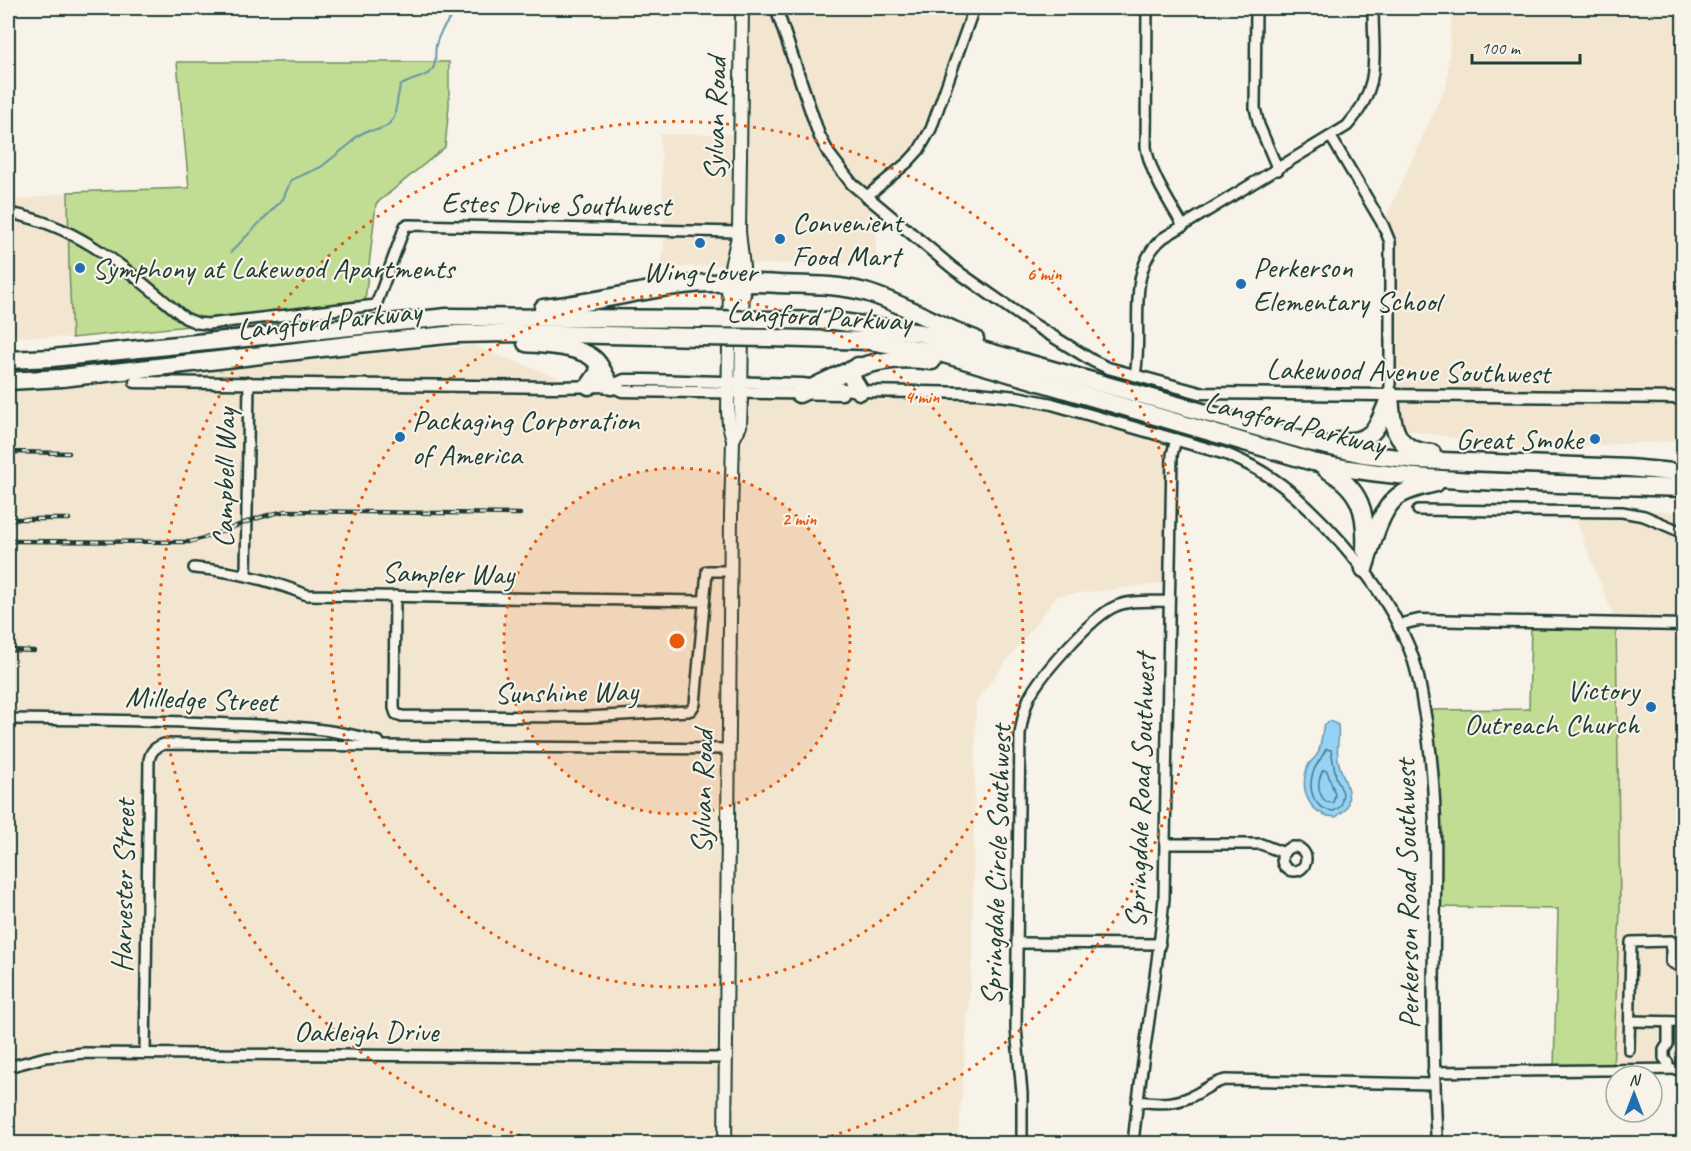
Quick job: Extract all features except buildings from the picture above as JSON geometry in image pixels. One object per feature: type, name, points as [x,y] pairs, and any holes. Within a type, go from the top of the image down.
[{"type":"highway","points":[[447,317],[579,304],[682,284],[736,288],[820,285],[865,292],[968,336],[1057,370]]},
{"type":"highway","name":"Langford Parkway","points":[[8,360],[75,356],[447,317],[834,321],[921,333],[1363,454],[1416,460],[1492,461],[1683,473]]},
{"type":"highway","name":"Langford Parkway","points":[[8,381],[62,378],[456,334],[510,333],[853,340],[894,343],[940,353],[1313,462],[1364,472],[1449,479],[1683,488]]},
{"type":"highway","points":[[456,334],[572,349],[589,355],[599,365],[611,386]]},
{"type":"highway","points":[[799,394],[858,366],[884,360],[912,358],[1008,373]]},
{"type":"highway","points":[[589,386],[598,373],[599,365]]},
{"type":"highway","points":[[858,366],[852,372],[852,378],[860,391]]},
{"type":"highway","points":[[1298,438],[1349,442],[1364,439],[1374,432],[1380,422],[1390,394]]},
{"type":"highway","points":[[1390,394],[1392,423],[1397,435],[1405,444],[1420,452],[1474,456],[1492,461]]},
{"type":"highway","points":[[1313,462],[1344,480],[1361,504],[1366,529],[1364,569]]},
{"type":"highway","points":[[1629,468],[1683,467]]},
{"type":"highway","points":[[1364,569],[1385,511],[1396,498],[1411,489],[1449,479]]},
{"type":"main road","name":"Sylvan Road","points":[[725,1143],[730,571],[733,440],[740,426],[735,388],[736,288],[731,267],[739,232],[742,8]]},
{"type":"street","points":[[776,8],[819,135],[840,169],[866,197],[954,269],[1030,323],[1093,361],[1135,375],[1138,362],[1140,280],[1142,266],[1147,255],[1155,245],[1183,226],[1347,126],[1360,111],[1369,94],[1373,77],[1374,8]]},
{"type":"street","points":[[866,197],[908,162],[923,143],[931,129],[974,8]]},
{"type":"street","points":[[1147,8],[1146,147],[1153,173],[1183,226]]},
{"type":"street","points":[[1256,8],[1255,108],[1259,125],[1278,170]]},
{"type":"street","points":[[1332,137],[1383,225],[1390,242],[1390,394]]},
{"type":"street","name":"Estes Drive Southwest","points":[[8,213],[48,223],[75,234],[106,254],[185,318],[197,323],[208,324],[376,305],[405,226],[408,225],[739,232]]},
{"type":"street","name":"Lakewood Avenue Southwest","points":[[1135,375],[1200,393],[1683,398]]},
{"type":"street","points":[[135,382],[611,386],[622,391],[817,385],[860,391],[978,393],[1052,404],[1176,440]]},
{"type":"street","name":"Campbell Way","points":[[246,575],[249,382]]},
{"type":"street","points":[[735,388],[799,394],[847,394],[860,391]]},
{"type":"street","name":"Perkerson Road Southwest","points":[[1176,440],[1226,454],[1252,465],[1282,484],[1345,546],[1364,569],[1400,627],[1408,645],[1429,732],[1437,846],[1433,1072],[1437,1143]]},
{"type":"street","name":"Springdale Road Southwest","points":[[1133,1143],[1160,944],[1165,844],[1172,455],[1176,440]]},
{"type":"street","points":[[1418,510],[1622,512],[1644,516],[1683,533]]},
{"type":"street","name":"Sampler Way","points":[[194,568],[246,575],[278,583],[307,595],[704,601]]},
{"type":"street","name":"Sunshine Way","points":[[395,597],[393,708],[396,714],[481,718],[588,717],[692,710],[695,704],[707,571],[730,571]]},
{"type":"street","name":"Springdale Circle Southwest","points":[[1022,1143],[1022,1093],[1016,1028],[1020,734],[1023,716],[1028,700],[1042,677],[1102,613],[1129,602],[1169,601]]},
{"type":"street","points":[[1400,627],[1419,620],[1683,625]]},
{"type":"street","name":"Milledge Street","points":[[8,719],[190,722],[308,727],[363,737],[390,746]]},
{"type":"street","name":"Harvester Street","points":[[145,1053],[149,760],[156,747],[164,744],[180,744]]},
{"type":"street","name":"Milledge Street","points":[[180,744],[728,748]]},
{"type":"street","points":[[1165,844],[1261,844],[1284,853]]},
{"type":"street","points":[[1629,1050],[1631,942],[1671,941],[1671,962],[1683,966]]},
{"type":"street","points":[[1017,943],[1160,944]]},
{"type":"street","points":[[1630,1021],[1683,1022]]},
{"type":"street","points":[[1668,1022],[1668,1044],[1664,1050],[1664,1058],[1668,1066]]},
{"type":"street","name":"Oakleigh Drive","points":[[8,1067],[46,1058],[84,1053],[725,1058]]},
{"type":"street","points":[[1433,1072],[1668,1066],[1683,1069]]},
{"type":"street","points":[[1137,1101],[1161,1104],[1177,1102],[1211,1084],[1225,1080],[1433,1084]]},
{"type":"shaded area","points":[[600,8],[971,8],[960,56],[916,150],[867,190],[876,227],[876,263],[742,264],[661,268],[665,235],[660,134],[741,134],[741,16],[599,17]]},
{"type":"shaded area","points":[[1452,8],[1683,8],[1683,441],[1517,449],[1391,427],[1391,270],[1382,226],[1447,83]]},
{"type":"shaded area","points":[[68,192],[72,338],[8,336],[8,202]]},
{"type":"shaded area","points":[[474,346],[592,390],[1030,397],[1170,443],[1167,583],[1057,596],[976,701],[972,961],[958,1143],[8,1143],[8,389],[81,387],[259,358]]},
{"type":"shaded area","points":[[1610,505],[1683,513],[1683,1071],[1664,1071],[1664,1064],[1613,1064],[1620,909],[1616,623],[1571,508]]},
{"type":"green space","points":[[177,62],[449,62],[449,106],[445,147],[376,204],[365,301],[267,318],[72,338],[68,192],[189,188]]},
{"type":"green space","points":[[1616,623],[1620,909],[1613,1064],[1604,1064],[1604,1070],[1554,1070],[1558,909],[1438,907],[1429,710],[1529,709],[1531,625]]},
{"type":"water","points":[[1330,721],[1338,725],[1338,759],[1349,796],[1346,809],[1336,817],[1327,816],[1312,806],[1305,791],[1304,782],[1309,764],[1319,750],[1324,725]]},
{"type":"waterway","points":[[231,252],[283,199],[291,180],[321,167],[357,136],[387,126],[394,118],[400,86],[430,72],[435,63],[437,40],[458,8]]},
{"type":"railway","points":[[8,452],[69,453]]},
{"type":"railway","points":[[8,541],[189,542],[274,513],[287,511],[520,514]]},
{"type":"railway","points":[[8,519],[69,519]]},
{"type":"railway","points":[[8,650],[34,651]]},
{"type":"place","name":"Convenient Food Mart","points":[[780,239]]},
{"type":"place","name":"Wing Lover","points":[[700,243]]},
{"type":"place","name":"Symphony at Lakewood Apartments","points":[[80,268]]},
{"type":"place","name":"Perkerson Elementary School","points":[[1241,284]]},
{"type":"place","name":"Packaging Corporation of America","points":[[400,437]]},
{"type":"place","name":"Great Smoke","points":[[1595,439]]},
{"type":"place","name":"Victory Outreach Church","points":[[1651,707]]}]
